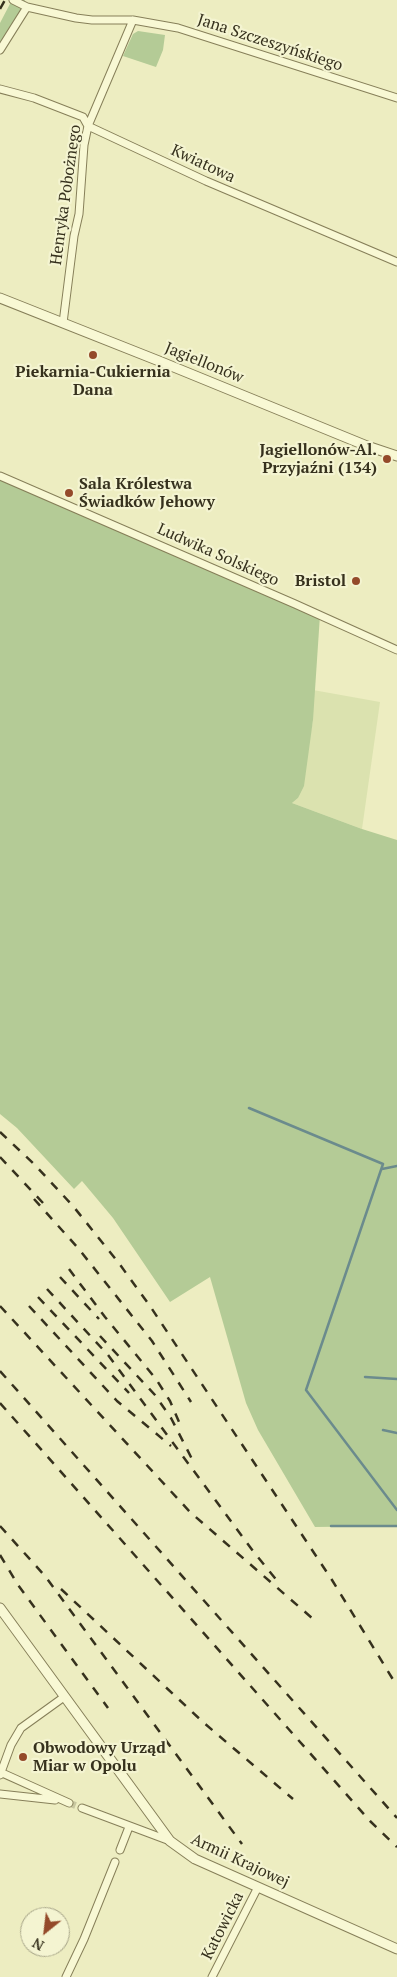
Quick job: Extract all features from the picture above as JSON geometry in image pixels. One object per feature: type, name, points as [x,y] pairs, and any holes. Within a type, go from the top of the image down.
[{"type":"street","name":"Jana Szczeszyńskiego","points":[[13,0],[27,7],[92,20],[133,20],[178,28],[397,98]]},
{"type":"street","points":[[0,50],[27,7]]},
{"type":"street","name":"Henryka Pobożnego","points":[[63,323],[73,244],[79,214],[84,145],[88,126],[133,20]]},
{"type":"street","name":"Kwiatowa","points":[[0,89],[34,98],[83,117],[88,126],[206,181],[397,262]]},
{"type":"street","name":"Jagiellonów","points":[[0,298],[367,446],[397,456]]},
{"type":"street","name":"Ludwika Solskiego","points":[[0,476],[273,594],[397,650]]},
{"type":"street","name":"Armii Krajowej","points":[[0,1608],[170,1842],[195,1859],[397,1949]]},
{"type":"street","points":[[0,1794],[67,1802],[0,1773],[11,1744],[21,1728],[64,1697]]},
{"type":"street","points":[[82,1808],[170,1842]]},
{"type":"street","points":[[120,1850],[129,1827]]},
{"type":"street","points":[[66,1977],[115,1862]]},
{"type":"street","name":"Katowicka","points":[[212,1977],[258,1887]]},
{"type":"green space","points":[[12,0],[25,0],[23,5],[27,7],[0,50],[0,23]]},
{"type":"green space","points":[[138,31],[165,35],[163,50],[156,67],[123,56],[133,34]]},
{"type":"green space","points":[[0,477],[320,615],[313,720],[304,786],[298,798],[292,803],[397,840],[397,1526],[315,1527],[258,1430],[246,1403],[210,1277],[170,1302],[113,1218],[82,1181],[74,1189],[17,1128],[0,1114]]},
{"type":"green space","points":[[313,690],[380,702],[362,829],[292,803],[298,798],[313,721]]},
{"type":"waterway","points":[[249,1108],[383,1164],[306,1390],[397,1510]]},
{"type":"waterway","points":[[382,1169],[397,1166]]},
{"type":"waterway","points":[[365,1377],[397,1379]]},
{"type":"waterway","points":[[383,1430],[397,1433]]},
{"type":"waterway","points":[[331,1526],[397,1526]]},
{"type":"tunnel","points":[[69,1803],[82,1808]]},
{"type":"railway","points":[[0,9],[5,0]]},
{"type":"railway","points":[[0,1132],[34,1164],[73,1206],[150,1306],[332,1580],[397,1686]]},
{"type":"railway","points":[[0,1157],[43,1203]]},
{"type":"railway","points":[[34,1199],[78,1248],[152,1341],[191,1402]]},
{"type":"railway","points":[[69,1269],[105,1317],[156,1379],[170,1401],[179,1422]]},
{"type":"railway","points":[[60,1277],[99,1319]]},
{"type":"railway","points":[[47,1289],[108,1355],[253,1551],[279,1583]]},
{"type":"railway","points":[[38,1297],[129,1393]]},
{"type":"railway","points":[[0,1306],[190,1512],[312,1618]]},
{"type":"railway","points":[[29,1306],[117,1401],[171,1446]]},
{"type":"railway","points":[[100,1336],[155,1395],[171,1418],[192,1459]]},
{"type":"railway","points":[[0,1371],[397,1818]]},
{"type":"railway","points":[[0,1403],[370,1821],[397,1847]]},
{"type":"railway","points":[[0,1526],[45,1576],[242,1844]]},
{"type":"railway","points":[[0,1555],[18,1585],[108,1708]]},
{"type":"railway","points":[[61,1589],[204,1723],[293,1799]]},
{"type":"place","name":"Piekarnia-Cukiernia Dana","points":[[93,355]]},
{"type":"place","name":"Jagiellonów-Al. Przyjaźni (134)","points":[[387,459]]},
{"type":"place","name":"Sala Królestwa Świadków Jehowy","points":[[69,493]]},
{"type":"place","name":"Bristol","points":[[356,581]]},
{"type":"place","name":"Obwodowy Urząd Miar w Opolu","points":[[23,1757]]}]
